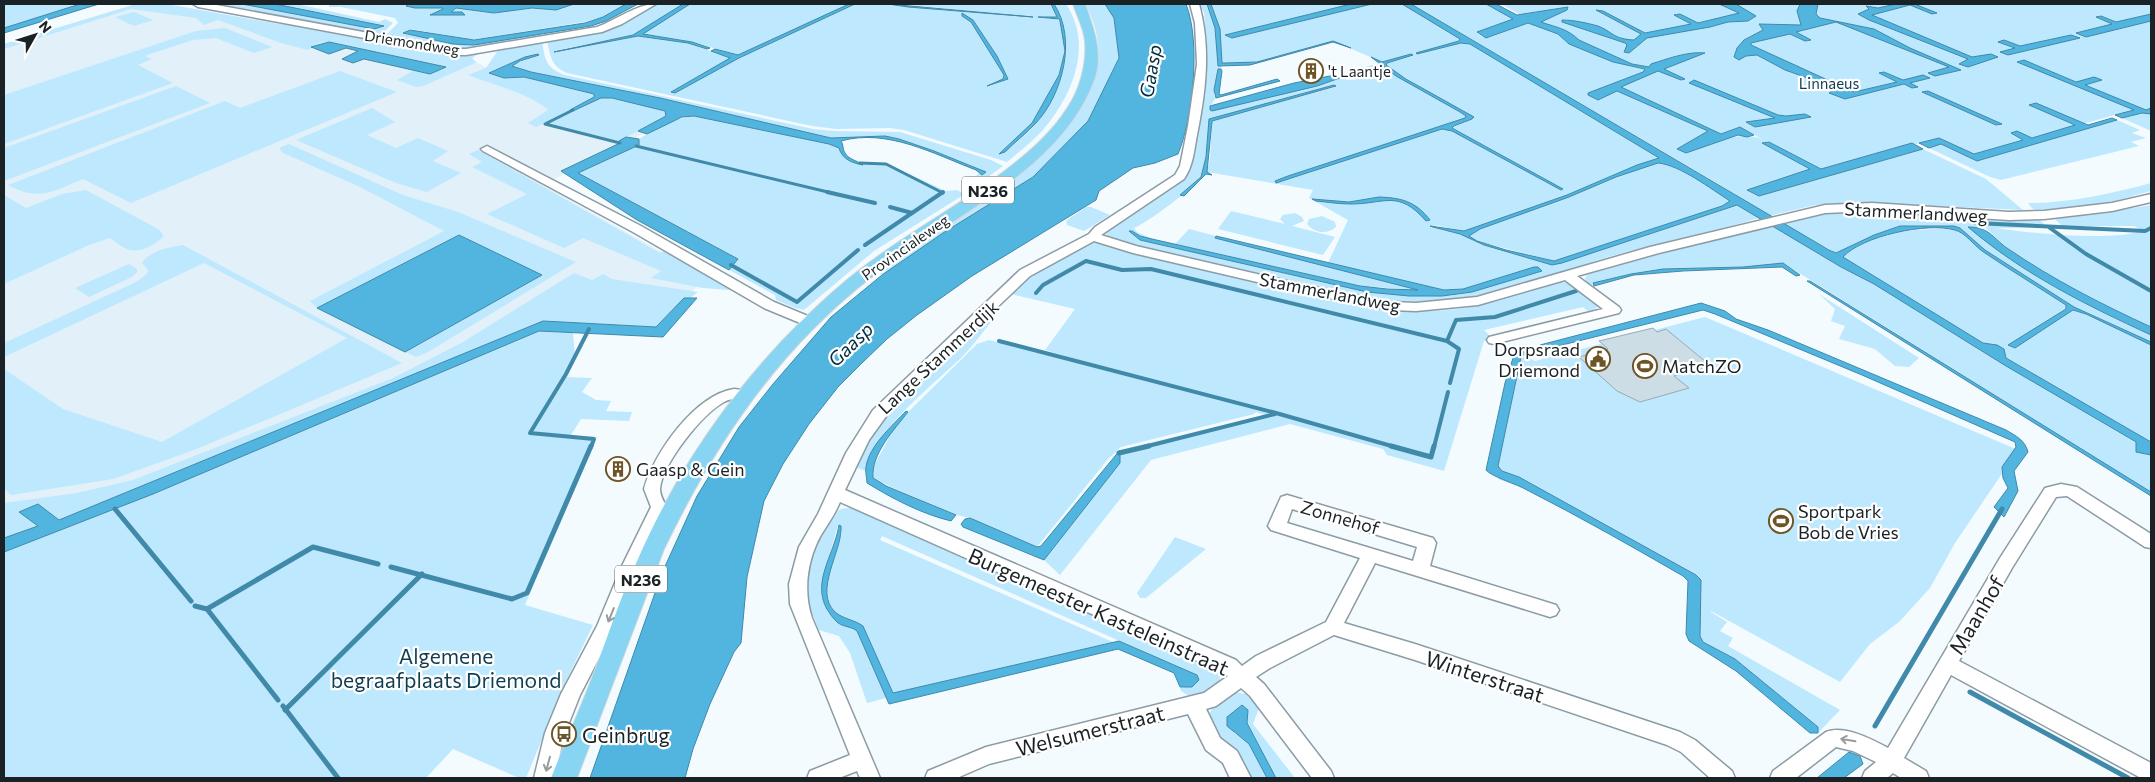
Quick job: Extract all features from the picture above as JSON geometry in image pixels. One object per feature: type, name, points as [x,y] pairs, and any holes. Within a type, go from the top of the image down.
[{"type":"main road","name":"Provincialeweg","points":[[564,778],[651,552],[676,501],[712,440],[745,394],[810,322],[871,269],[1018,169],[1053,135],[1078,101],[1087,83],[1090,69],[1092,55],[1091,32],[1079,4]]},
{"type":"street","name":"Driemondweg","points":[[198,4],[466,52],[599,30],[619,22],[651,4]]},
{"type":"street","name":"Lange Stammerdijk","points":[[870,778],[838,706],[798,601],[798,584],[804,558],[813,535],[827,514],[860,438],[874,418],[890,401],[1025,273],[1093,237],[1099,230],[1180,177],[1186,166],[1202,63],[1200,23],[1194,4]]},
{"type":"street","points":[[487,149],[637,229],[769,305],[810,322]]},
{"type":"street","name":"Stammerlandweg","points":[[1093,237],[1133,250],[1300,288],[1390,306],[1433,306],[1478,301],[1508,294],[1567,275],[1762,223],[1825,209],[1847,207],[1887,208],[2009,216],[2044,215],[2112,207],[2151,198]]},
{"type":"street","points":[[1494,340],[1614,310],[1567,275]]},
{"type":"street","points":[[544,778],[555,733],[571,694],[606,627],[631,566],[659,507],[654,499],[652,490],[654,481],[669,452],[681,435],[716,400],[732,392],[745,394]]},
{"type":"street","name":"Maanhof","points":[[2151,542],[2071,491],[2060,490],[2051,492],[1947,664],[2151,773]]},
{"type":"street","name":"Burgemeester Kasteleinstraat","points":[[836,493],[1229,666],[1257,690],[1324,778]]},
{"type":"street","name":"Zonnehof","points":[[1420,570],[1427,543],[1287,501],[1277,526],[1370,555],[1550,610]]},
{"type":"street","name":"Zonnehof","points":[[1333,627],[1370,555]]},
{"type":"street","points":[[1242,677],[1263,662],[1333,627]]},
{"type":"street","name":"Winterstraat","points":[[1333,627],[1415,652],[1673,738],[1688,746],[1725,778]]},
{"type":"street","points":[[1872,778],[1891,762],[1947,664]]},
{"type":"street","name":"Welsumerstraat","points":[[935,778],[986,756],[1003,751],[1194,705],[1209,700],[1242,677]]},
{"type":"street","points":[[1194,705],[1213,744],[1230,757],[1240,778]]},
{"type":"street","points":[[1780,778],[1833,738],[1847,739],[1859,743],[1919,778]]},
{"type":"street","points":[[817,778],[862,759]]},
{"type":"shaded area","points":[[136,4],[475,61],[497,74],[681,114],[543,185],[708,278],[691,292],[541,326],[4,545],[4,44]]},
{"type":"green space","points":[[4,4],[61,4],[74,6],[4,28]]},
{"type":"green space","points":[[136,4],[167,4],[279,24],[300,24],[478,54],[472,58],[476,62],[473,64],[423,86],[416,87],[397,80],[414,70],[430,74],[445,67],[329,42],[319,43],[308,50],[281,43],[218,20],[204,25],[196,18],[131,9],[4,49],[4,44]]},
{"type":"green space","points":[[210,4],[242,4],[374,29],[384,26],[275,4],[297,4],[379,22],[385,19],[393,23],[380,36]]},
{"type":"green space","points":[[324,4],[409,4],[407,5],[415,8],[443,8],[431,15],[464,15],[462,12],[451,12],[456,8],[494,13],[532,8],[550,10],[574,4],[626,4],[602,17],[584,22],[477,39],[410,29],[402,33],[464,45],[539,34],[540,37],[463,50],[389,38],[387,34],[398,23],[395,18],[341,7],[329,7],[329,5]]},
{"type":"green space","points":[[655,4],[683,4],[633,35],[554,51],[638,36],[688,43],[730,58],[672,91],[675,93],[739,58],[856,4],[888,4],[1033,17],[898,4],[1051,4],[1058,16],[1054,18],[1060,21],[1065,51],[1059,75],[1032,123],[1003,150],[1002,154],[1027,134],[1039,120],[1060,78],[1066,47],[1065,32],[1054,4],[1066,4],[1074,20],[1078,36],[1079,53],[1070,87],[1053,117],[1038,135],[1007,162],[904,130],[890,128],[836,129],[812,126],[567,73],[558,68],[552,60],[547,41],[621,23]],"holes":[[[971,21],[989,43],[1008,79],[988,86],[1003,79],[1004,75]]]},
{"type":"green space","points":[[690,4],[849,4],[738,55],[692,42],[642,34]]},
{"type":"green space","points":[[1085,4],[1107,5],[1114,18],[1119,58],[1088,121],[1033,177],[943,233],[882,275],[878,271],[1022,171],[1070,124],[1087,97],[1097,68],[1097,37]]},
{"type":"green space","points":[[1197,4],[1207,4],[1215,28],[1218,65],[1222,66],[1221,69],[1218,69],[1214,96],[1216,98],[1210,106],[1317,86],[1340,78],[1359,79],[1348,71],[1381,63],[1382,67],[1466,116],[1457,122],[1288,176],[1276,181],[1276,183],[1442,129],[1452,131],[1561,190],[1563,189],[1452,128],[1472,119],[1385,65],[1411,54],[1382,62],[1333,41],[1257,62],[1222,63],[1220,29],[1211,4],[1351,4],[1225,35],[1232,38],[1372,4],[1402,4],[1460,39],[1460,41],[1417,54],[1461,43],[1470,44],[1660,159],[1637,165],[1567,195],[1464,231],[1434,225],[1442,230],[1460,234],[1485,245],[1552,265],[1737,205],[1759,218],[1618,254],[1498,293],[1478,298],[1437,303],[1419,303],[1365,296],[1125,244],[1112,239],[1106,234],[1108,229],[1182,176],[1207,55],[1204,12]],"holes":[[[1334,85],[1335,87],[1212,121],[1210,159],[1207,172],[1313,190],[1309,198],[1348,220],[1328,263],[1444,290],[1463,289],[1534,267],[1457,294],[1408,296],[1367,292],[1140,240],[1132,231],[1140,236],[1152,239],[1137,232],[1134,228],[1170,204],[1190,188],[1201,176],[1207,156],[1210,119]],[[1379,197],[1410,202],[1430,220],[1426,221],[1413,207],[1401,202],[1384,199],[1353,204],[1313,200],[1349,202]]]},
{"type":"green space","name":"Linnaeus","points":[[1411,4],[1486,4],[1513,19],[1477,32],[1481,36],[1491,37],[1528,23],[1558,34],[1569,44],[1575,37],[1517,15],[1521,15],[1501,4],[2151,4],[2151,131],[2122,118],[2131,116],[2115,115],[1974,154],[1939,138],[1821,169],[1768,141],[1763,143],[1811,169],[1748,190],[1759,196],[1923,149],[1986,179],[2023,210],[1851,202],[1815,205],[1769,216],[1715,182]],"holes":[[[1621,87],[1721,134],[1740,127],[1762,139],[1743,136],[1734,137],[1714,142],[1686,153],[1708,131],[1617,91],[1598,100],[1588,95]]]},
{"type":"green space","points":[[134,12],[153,20],[134,26],[115,17]]},
{"type":"green space","points":[[225,28],[272,47],[254,53],[216,38],[193,40],[147,55],[145,56],[152,59],[138,65],[173,83],[4,144],[4,95],[196,31]]},
{"type":"green space","points":[[542,41],[544,53],[550,66],[565,75],[813,129],[900,132],[991,160],[1003,166],[969,191],[964,188],[979,173],[982,175],[970,165],[899,139],[885,136],[831,138],[660,98],[531,72],[512,65],[539,55],[533,55],[490,72],[524,77],[594,94],[594,96],[571,110],[573,111],[601,98],[612,98],[665,111],[667,116],[619,141],[545,123],[536,127],[528,123],[548,110],[541,104],[521,94],[468,75],[486,68],[498,50]]},
{"type":"green space","points":[[340,71],[397,92],[131,203],[83,179],[55,191],[38,194],[19,190],[8,185],[225,101],[240,108]]},
{"type":"green space","points":[[176,86],[210,103],[4,181],[4,148]]},
{"type":"green space","points":[[372,108],[395,122],[367,135],[396,148],[418,138],[448,151],[433,161],[461,173],[427,192],[396,183],[296,140]]},
{"type":"green space","points":[[694,116],[829,144],[839,148],[846,159],[862,164],[889,165],[946,191],[957,190],[965,194],[874,251],[804,310],[795,308],[776,300],[775,295],[729,270],[737,258],[577,173],[638,145],[639,139],[658,128],[680,119]]},
{"type":"green space","points":[[2117,120],[2140,130],[2132,133],[2146,138],[2131,142],[2139,146],[2001,180],[1990,177],[1929,148],[1941,144],[1978,161]]},
{"type":"green space","points":[[289,144],[403,195],[458,212],[576,262],[428,352],[416,357],[405,352],[541,275],[459,235],[317,308],[310,301],[444,231],[360,187],[283,153],[279,148]]},
{"type":"green space","points":[[478,150],[660,253],[666,250],[740,291],[703,288],[651,278],[661,271],[583,238],[564,248],[487,214],[527,194],[472,167],[482,162],[469,154]]},
{"type":"green space","points":[[1658,163],[1667,164],[1685,172],[1730,201],[1722,206],[1554,261],[1477,241],[1469,236],[1480,229]]},
{"type":"green space","points":[[2151,183],[2151,191],[2077,209],[2048,212],[2035,210],[2028,203],[2044,203],[2090,197]]},
{"type":"green space","points":[[86,190],[158,229],[163,237],[151,246],[141,250],[125,248],[110,238],[89,245],[4,284],[4,195],[26,208],[62,194]]},
{"type":"green space","points":[[2151,205],[2151,331],[2043,273],[2003,244],[1985,227],[1969,227],[2116,319],[2151,335],[2151,342],[2074,307],[1985,250],[1960,228],[1954,226],[1900,226],[1874,235],[1836,253],[1783,224],[1826,212],[1863,209],[2040,220],[2048,228],[1996,228],[2050,234],[2110,236],[2144,231],[2134,226],[2062,226],[2054,218]]},
{"type":"green space","points":[[1086,207],[1091,207],[1110,215],[1084,231],[1067,225],[1066,221]]},
{"type":"green space","points":[[1231,211],[1285,224],[1280,219],[1283,215],[1295,213],[1302,217],[1304,221],[1292,226],[1335,237],[1323,255],[1218,229]]},
{"type":"green space","points":[[1322,216],[1335,222],[1336,227],[1329,231],[1321,232],[1307,224],[1309,219]]},
{"type":"green space","points":[[1774,226],[1841,267],[1874,284],[2006,366],[2136,443],[2136,452],[2151,455],[2151,492],[1783,263],[1743,267],[1663,269],[1631,274],[1593,283],[1589,286],[1585,279],[1587,275],[1724,236]]},
{"type":"green space","points":[[1189,229],[1216,236],[1216,238],[1418,290],[1360,286],[1175,244]]},
{"type":"green space","points":[[1954,229],[2019,276],[2066,305],[2066,309],[2009,345],[2015,348],[2073,310],[2086,314],[2151,345],[2151,442],[2006,358],[2004,349],[1997,345],[1983,343],[1843,258],[1856,247],[1898,232]]},
{"type":"green space","points":[[1093,241],[1161,259],[1369,307],[1420,311],[1457,309],[1496,301],[1559,282],[1565,282],[1582,289],[1598,307],[1589,312],[1583,307],[1484,330],[1492,338],[1484,341],[1444,471],[1387,455],[1383,449],[1290,424],[1151,460],[1060,575],[1044,560],[1120,463],[1120,450],[1265,415],[1256,412],[1121,447],[1108,459],[1037,547],[868,477],[897,423],[977,344],[989,340],[1174,388],[1045,350],[1075,309],[1011,294],[1031,275]]},
{"type":"green space","points":[[183,245],[402,363],[194,450],[113,479],[11,495],[4,489],[4,369],[63,409],[162,442],[347,338],[204,263],[4,357],[4,343],[136,282],[147,274],[148,270],[142,263],[149,255],[166,248]]},
{"type":"green space","points":[[129,264],[137,269],[137,272],[132,277],[89,297],[75,288]]},
{"type":"green space","points":[[574,273],[592,280],[603,274],[612,279],[698,292],[690,298],[684,298],[656,327],[543,321],[59,520],[38,504],[19,512],[39,526],[4,538],[4,503],[77,493],[133,480],[393,378],[463,342]]},
{"type":"green space","points":[[1819,294],[1919,358],[1909,367],[1895,366],[1875,349],[1839,339],[1845,326],[1831,321],[1835,309]]},
{"type":"green space","name":"Sportpark Bob de Vries","points":[[1705,317],[2018,450],[1955,543],[1930,588],[1899,622],[1870,644],[1840,682],[1711,611],[1727,622],[1720,631],[1733,638],[1728,646],[1840,710],[1818,733],[1818,727],[1735,659],[1703,642],[1700,636],[1700,585],[1555,499],[1498,479],[1501,469],[1498,466],[1521,357],[1535,361]]},
{"type":"green space","points":[[980,319],[991,322],[961,358],[920,395],[890,427],[869,457],[866,471],[852,466],[883,419],[940,365],[979,324]]},
{"type":"green space","name":"Algemene begraafplaats Driemond","points":[[539,331],[573,333],[575,355],[567,377],[592,378],[582,392],[596,400],[611,401],[606,411],[632,412],[629,421],[581,419],[571,435],[597,437],[525,605],[593,625],[566,681],[526,778],[519,778],[453,749],[426,778],[4,778],[4,552],[153,494]]},
{"type":"green space","points":[[844,508],[851,508],[1022,581],[1220,671],[1219,681],[1213,689],[1194,699],[1181,691],[1180,687],[1184,688],[1197,675],[882,536],[880,540],[1115,643],[893,694],[863,626],[835,612],[830,604],[828,584],[832,562],[842,533],[838,525],[826,567],[827,611],[839,624],[857,631],[886,698],[867,703],[850,653],[839,636],[819,630],[810,607],[806,588],[807,574],[815,544],[825,525],[830,517],[838,511]]},
{"type":"green space","points":[[1175,537],[1206,549],[1146,598],[1140,598],[1137,593]]},
{"type":"green space","points":[[1234,692],[1246,694],[1259,708],[1253,724],[1295,778],[1276,778],[1247,723],[1248,710],[1242,706],[1232,712],[1234,733],[1249,744],[1267,778],[1246,778],[1233,752],[1221,737],[1209,716],[1215,705]]},
{"type":"water","points":[[80,4],[99,4],[4,33],[4,28]]},
{"type":"water","points":[[242,4],[275,4],[384,26],[374,29]]},
{"type":"water","points":[[409,4],[574,4],[556,10],[532,8],[494,13],[456,8],[451,12],[462,12],[465,15],[430,15],[443,8],[415,8],[406,6]]},
{"type":"water","points":[[626,4],[638,4],[606,21],[591,26],[474,45],[453,44],[403,33],[410,30],[474,40],[585,23],[603,17]]},
{"type":"water","points":[[683,4],[690,4],[643,34],[692,42],[710,48],[638,36],[554,52],[633,35]]},
{"type":"water","points":[[849,4],[855,4],[739,58],[675,93],[671,92],[730,58],[711,51],[715,49],[738,55]]},
{"type":"water","points":[[888,4],[1033,17],[908,7]]},
{"type":"water","points":[[1051,4],[1054,4],[1061,18],[1065,33],[1066,49],[1060,82],[1045,111],[1036,123],[1005,152],[999,154],[1032,123],[1059,75],[1065,51],[1060,21],[1059,19],[1038,17],[1057,17]]},
{"type":"water","name":"Gaasp","points":[[1105,4],[1186,4],[1191,20],[1193,38],[1193,80],[1188,121],[1178,154],[1155,163],[1133,168],[1099,191],[1096,200],[972,276],[887,339],[838,387],[809,424],[783,464],[764,501],[747,577],[741,643],[734,652],[710,704],[693,749],[685,778],[590,778],[662,573],[697,496],[739,427],[773,384],[831,317],[882,275],[943,233],[1033,177],[1088,121],[1119,58],[1114,18]]},
{"type":"water","points":[[1207,4],[1211,4],[1220,29],[1222,63],[1257,62],[1333,41],[1351,48],[1333,42],[1250,65],[1218,66],[1215,28]]},
{"type":"water","points":[[1351,4],[1372,4],[1232,38],[1225,35]]},
{"type":"water","points":[[1402,4],[1411,4],[1829,250],[1836,253],[1874,235],[1900,226],[1954,226],[1960,228],[1985,250],[2074,307],[2151,342],[2151,345],[2086,314],[2073,310],[2015,348],[2008,345],[2066,309],[2066,305],[1982,251],[1966,236],[1955,230],[1943,228],[1912,229],[1879,237],[1852,249],[1843,257],[1983,343],[1997,345],[2004,349],[2006,358],[2151,442],[2151,455],[2136,452],[2136,442],[2006,366],[1874,284],[1841,267],[1737,205],[1552,265],[1484,245],[1460,234],[1430,226],[1464,231],[1567,195],[1637,165],[1659,158],[1470,44],[1461,43],[1416,53],[1459,41],[1460,39]],"holes":[[[1658,163],[1667,165],[1695,178],[1730,201],[1722,206],[1554,261],[1506,250],[1477,241],[1469,236],[1480,229],[1569,197],[1616,177]]]},
{"type":"water","points":[[1486,4],[1496,4],[1517,15],[1568,7],[1567,10],[1541,22],[1566,31],[1579,40],[1632,64],[1649,67],[1651,64],[1678,56],[1705,53],[1664,69],[1685,79],[1681,80],[1658,71],[1621,87],[1721,134],[1740,127],[1754,135],[1747,137],[1738,135],[1686,153],[1677,149],[1708,131],[1617,91],[1598,100],[1588,95],[1588,93],[1643,72],[1645,69],[1613,62],[1569,44],[1558,34],[1528,23],[1486,38],[1477,32],[1513,19]]},
{"type":"water","points":[[1719,4],[1736,4],[1756,16],[1748,21],[1728,22],[1647,38],[1629,53],[1624,52],[1627,45],[1625,43],[1562,22],[1562,20],[1598,26],[1617,37],[1634,40],[1641,34],[1596,10],[1603,11],[1645,33],[1691,24],[1674,15],[1680,14],[1698,23],[1739,13]]},
{"type":"water","points":[[1800,4],[1818,4],[1816,14],[1820,18],[1874,29],[1910,48],[1961,70],[1935,76],[1928,73],[1949,67],[1836,22],[1796,32],[1811,40],[1805,41],[1790,34],[1751,43],[1751,45],[1854,92],[1897,82],[1879,73],[1884,72],[1903,80],[1923,75],[1930,78],[1910,83],[1918,87],[1912,88],[1904,84],[1845,99],[1829,93],[1833,90],[1830,86],[1785,70],[1757,55],[1746,56],[1739,60],[1734,57],[1737,48],[1744,40],[1763,30],[1759,24],[1801,25],[1797,11]]},
{"type":"water","points":[[1896,4],[1918,4],[1937,13],[1932,14],[1910,5],[1872,15],[1972,57],[1991,54],[1998,57],[1968,67],[1959,64],[1968,59],[1858,14],[1869,9],[1866,6],[1878,8]]},
{"type":"water","points":[[962,13],[973,20],[997,56],[1008,79],[987,86],[1003,79],[1004,75],[971,22],[962,16]]},
{"type":"water","points":[[2151,14],[2151,21],[2086,37],[2076,33],[2112,24],[2096,17],[2101,16],[2116,22]]},
{"type":"water","points":[[2071,35],[2080,38],[2008,55],[2000,52],[2015,48],[1998,42],[2004,40],[2020,46]]},
{"type":"water","points":[[329,42],[446,67],[430,74],[364,59],[353,63],[342,59],[358,51],[346,48],[329,54],[311,47]]},
{"type":"water","points":[[538,54],[512,66],[531,72],[660,98],[831,138],[885,136],[899,139],[986,172],[982,175],[976,170],[927,150],[893,140],[858,138],[841,141],[846,155],[863,165],[848,160],[842,155],[839,148],[829,144],[694,116],[682,117],[647,134],[638,131],[666,116],[665,111],[612,98],[601,98],[573,111],[570,110],[594,97],[594,94],[524,77],[504,78],[489,73],[525,57]]},
{"type":"water","points":[[1413,55],[1387,63],[1386,65],[1406,79],[1474,117],[1452,128],[1563,189],[1561,190],[1452,131],[1442,129],[1276,183],[1275,181],[1288,176],[1465,118],[1466,116],[1460,112],[1396,76],[1371,57],[1382,62]]},
{"type":"water","points":[[2024,60],[2076,82],[2094,77],[2102,80],[2085,85],[2146,110],[2151,108],[2151,114],[2142,113],[2122,118],[2115,115],[2134,110],[2017,62]]},
{"type":"water","points":[[1218,69],[1222,71],[1219,94],[1221,95],[1277,79],[1280,81],[1216,98],[1214,90]]},
{"type":"water","points":[[1335,75],[1340,78],[1317,86],[1210,110],[1210,106],[1294,83]]},
{"type":"water","points":[[1694,80],[1778,115],[1805,114],[1811,117],[1755,127],[1746,122],[1775,118],[1689,83]]},
{"type":"water","points":[[1336,86],[1212,121],[1207,172],[1212,175],[1206,174],[1184,196],[1180,195],[1201,177],[1206,157],[1209,119]]},
{"type":"water","points":[[1928,91],[2002,124],[1996,125],[1922,92]]},
{"type":"water","points":[[2036,103],[2088,125],[2112,118],[2117,120],[1977,161],[1941,144],[1929,148],[1919,143],[1939,138],[1974,154],[2023,140],[2011,133],[2017,131],[2032,138],[2075,125],[2029,105]]},
{"type":"water","points":[[626,137],[639,139],[639,145],[578,173],[738,259],[729,270],[637,220],[561,171],[620,143],[619,141]]},
{"type":"water","points":[[1769,142],[1821,169],[1912,143],[1923,149],[1759,196],[1747,190],[1810,169],[1762,143]]},
{"type":"water","points":[[1379,197],[1395,198],[1408,202],[1419,209],[1430,220],[1426,221],[1407,205],[1391,200],[1347,204],[1312,199],[1349,202]]},
{"type":"water","points":[[1968,227],[1975,227],[1990,233],[2007,248],[2059,281],[2151,327],[2151,335],[2079,300],[2033,274]]},
{"type":"water","points":[[1129,231],[1152,239],[1360,286],[1387,289],[1418,290],[1215,238],[1216,236],[1444,290],[1463,289],[1534,267],[1538,267],[1542,271],[1472,292],[1442,296],[1409,296],[1367,292],[1140,240]]},
{"type":"water","points":[[459,235],[542,275],[405,352],[317,308]]},
{"type":"water","points":[[1783,263],[1800,275],[1796,276],[1782,267],[1634,275],[1594,286],[1593,283],[1663,269],[1743,267]]},
{"type":"water","points":[[1807,281],[1810,281],[2151,492],[2151,496]]},
{"type":"water","points":[[684,298],[697,298],[663,337],[539,331],[153,494],[4,552],[4,538],[38,526],[19,512],[38,504],[59,520],[543,321],[656,327]]},
{"type":"water","points":[[1701,303],[1725,311],[1736,319],[1768,330],[2017,436],[2025,444],[2028,452],[2014,471],[2018,491],[2004,517],[1994,507],[2008,488],[2003,478],[2002,467],[2016,447],[2015,442],[1862,375],[1715,314],[1703,310],[1546,349],[1540,345]]},
{"type":"water","points":[[1520,350],[1526,353],[1521,357],[1498,466],[1502,471],[1519,477],[1696,575],[1701,580],[1700,636],[1703,642],[1735,659],[1818,727],[1818,733],[1810,733],[1736,671],[1689,641],[1686,634],[1688,581],[1683,576],[1566,511],[1486,470],[1505,383],[1514,355]]},
{"type":"water","points":[[906,411],[908,412],[890,434],[880,451],[873,469],[873,478],[886,486],[956,515],[951,521],[908,505],[867,483],[866,467],[876,444]]},
{"type":"water","points":[[1120,450],[1120,463],[1044,560],[963,527],[961,524],[965,519],[970,518],[1037,547],[1041,546]]},
{"type":"water","points":[[839,525],[841,526],[838,547],[828,582],[827,593],[829,603],[835,612],[863,626],[893,693],[1119,641],[1197,675],[1199,680],[1192,687],[1180,687],[1174,673],[1118,649],[889,704],[857,631],[836,621],[827,609],[823,597],[824,574]]},
{"type":"water","points":[[1242,705],[1248,710],[1247,723],[1276,778],[1267,778],[1249,744],[1227,726],[1227,717]]},
{"type":"water","points":[[1849,752],[1860,756],[1863,764],[1844,778],[1817,778]]},
{"type":"building","name":"MatchZO","points":[[1653,328],[1657,332],[1666,329],[1706,362],[1698,364],[1702,368],[1674,376],[1689,388],[1640,402],[1617,391],[1579,357],[1608,349],[1599,341]]},
{"type":"waterway","points":[[573,110],[545,124],[620,143]]},
{"type":"waterway","points":[[636,146],[832,193]]},
{"type":"waterway","points":[[860,163],[886,164],[942,193]]},
{"type":"waterway","points":[[827,192],[875,203]]},
{"type":"waterway","points":[[912,213],[942,193]]},
{"type":"waterway","points":[[890,207],[912,213]]},
{"type":"waterway","points":[[865,245],[912,213]]},
{"type":"waterway","points":[[1975,223],[2145,231],[2151,228]]},
{"type":"waterway","points":[[2050,228],[2086,254],[2151,291]]},
{"type":"waterway","points":[[731,265],[797,302],[858,250]]},
{"type":"waterway","points":[[1036,293],[1043,285],[1086,261],[1122,270],[1151,269],[1447,341]]},
{"type":"waterway","points":[[1447,341],[1456,320],[1495,317],[1576,291]]},
{"type":"waterway","points":[[589,329],[566,374],[530,433],[594,439],[591,447]]},
{"type":"waterway","points":[[999,341],[1276,413],[1395,447]]},
{"type":"waterway","points":[[1447,341],[1459,349],[1450,383]]},
{"type":"waterway","points":[[1434,447],[1448,392]]},
{"type":"waterway","points":[[1144,447],[1275,414]]},
{"type":"waterway","points":[[421,575],[512,599],[527,593],[591,446]]},
{"type":"waterway","points":[[1119,453],[1149,446]]},
{"type":"waterway","points":[[1391,446],[1431,457],[1434,446]]},
{"type":"waterway","points":[[115,509],[191,601]]},
{"type":"waterway","points":[[1875,726],[2002,509]]},
{"type":"waterway","points":[[207,609],[313,547],[378,564]]},
{"type":"waterway","points":[[391,567],[421,575]]},
{"type":"waterway","points":[[286,709],[421,575]]},
{"type":"waterway","points":[[195,606],[207,609]]},
{"type":"waterway","points":[[207,609],[278,700]]},
{"type":"waterway","points":[[1970,692],[2128,778]]},
{"type":"waterway","points":[[283,706],[286,709]]},
{"type":"waterway","points":[[286,709],[338,778]]},
{"type":"place","name":"'t Laantje","points":[[1311,71]]},
{"type":"place","name":"Dorpsraad Driemond","points":[[1598,359]]},
{"type":"place","name":"MatchZO","points":[[1645,366]]},
{"type":"place","name":"Gaasp & Gein","points":[[618,469]]},
{"type":"place","name":"Sportpark Bob de Vries","points":[[1781,521]]},
{"type":"place","name":"Geinbrug","points":[[564,734]]}]
